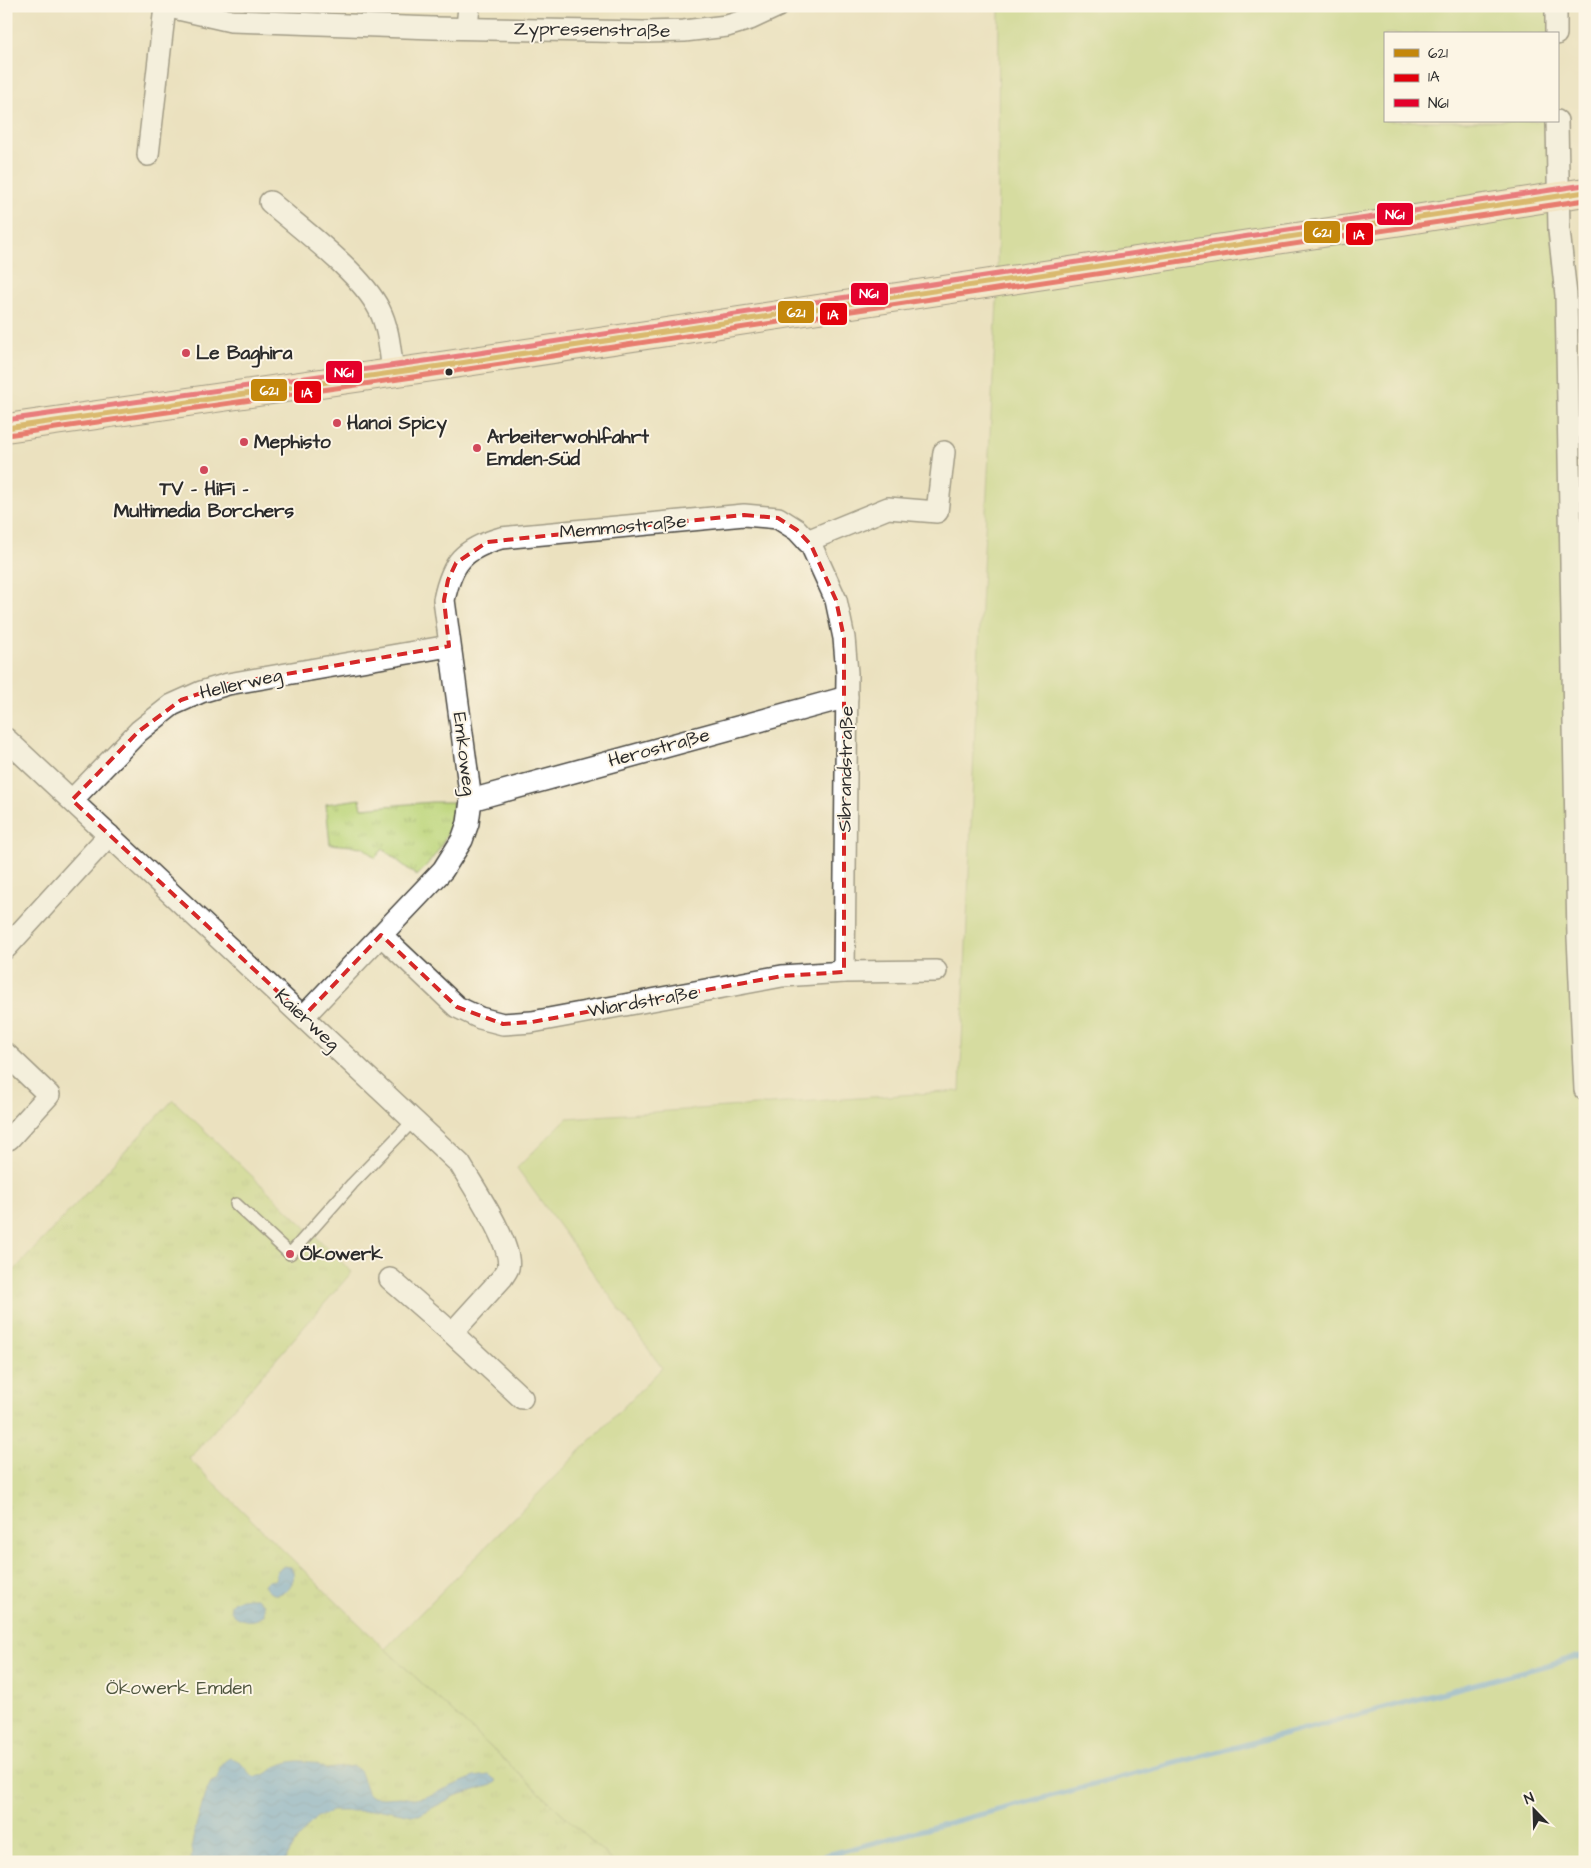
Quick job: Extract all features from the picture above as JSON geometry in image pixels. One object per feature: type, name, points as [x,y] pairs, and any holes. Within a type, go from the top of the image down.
[{"type":"main road","points":[[6,428],[393,372],[1585,192]]},
{"type":"street","points":[[148,155],[165,6]]},
{"type":"street","name":"Zypressenstraße","points":[[165,6],[231,21],[416,28],[644,32],[684,31],[727,26],[750,19],[778,6]]},
{"type":"street","points":[[467,28],[469,6]]},
{"type":"street","points":[[1556,6],[1556,32]]},
{"type":"street","points":[[1557,122],[1558,195],[1566,295],[1578,937],[1585,1090]]},
{"type":"street","points":[[270,202],[350,272],[372,298],[379,310],[387,334],[393,372]]},
{"type":"street","points":[[807,541],[888,508],[937,512],[944,452]]},
{"type":"street","name":"Memmostraße","points":[[448,580],[456,563],[470,551],[487,542],[501,538],[744,515],[778,518],[797,530],[811,545],[822,570]]},
{"type":"street","name":"Sibrandstraße","points":[[822,570],[836,600],[844,638],[847,697],[844,972]]},
{"type":"street","name":"Emkoweg","points":[[304,1016],[443,870],[462,840],[468,823],[471,800],[444,600],[448,580]]},
{"type":"street","name":"Hellerweg","points":[[72,800],[139,731],[172,705],[201,692],[228,684],[449,646]]},
{"type":"street","name":"Herostraße","points":[[471,800],[847,697]]},
{"type":"street","name":"Kaierweg","points":[[6,740],[304,1016],[460,1164],[506,1246],[508,1268],[502,1278],[452,1333]]},
{"type":"street","points":[[6,948],[109,835]]},
{"type":"street","name":"Wiardstraße","points":[[381,935],[457,1007],[480,1018],[503,1024],[532,1022],[782,976],[844,972],[936,971]]},
{"type":"street","points":[[6,1054],[49,1095],[9,1139]]},
{"type":"street","points":[[390,1279],[522,1398]]},
{"type":"lane","points":[[236,1204],[290,1254],[352,1184],[414,1120]]},
{"type":"highlighted area","points":[[744,515],[778,518],[797,530],[811,545],[836,600],[844,638],[844,972],[782,976],[532,1022],[503,1024],[457,1007],[381,935],[304,1016],[72,800],[139,731],[181,700],[228,684],[449,646],[444,600],[448,580],[456,563],[487,542]]},
{"type":"green space","points":[[999,6],[1556,6],[1556,32],[1384,32],[1384,122],[1557,122],[1575,720],[1585,720],[1585,1862],[614,1862],[385,1649],[662,1368],[517,1168],[567,1118],[960,1091],[976,703],[997,301]]},
{"type":"green space","points":[[360,799],[362,808],[453,802],[450,824],[443,843],[417,876],[383,849],[375,858],[363,847],[330,844],[326,804]]},
{"type":"green space","name":"Ökowerk Emden","points":[[173,1100],[352,1272],[189,1459],[385,1649],[614,1862],[6,1862],[6,1279]]},
{"type":"water","points":[[284,1566],[291,1567],[293,1580],[285,1591],[280,1594],[274,1594],[268,1591],[264,1585],[267,1581],[275,1580],[277,1571]]},
{"type":"water","points":[[256,1598],[264,1604],[264,1615],[258,1619],[245,1620],[234,1615],[231,1611],[233,1602]]},
{"type":"water","points":[[230,1758],[238,1761],[255,1777],[265,1775],[280,1765],[297,1761],[315,1763],[325,1769],[353,1766],[359,1770],[368,1794],[373,1797],[383,1798],[401,1797],[413,1799],[425,1797],[474,1777],[489,1775],[497,1781],[492,1785],[455,1796],[419,1815],[382,1809],[332,1811],[317,1817],[309,1825],[297,1840],[284,1862],[191,1862],[193,1838],[204,1797],[211,1782],[218,1779],[222,1764]]},
{"type":"waterway","points":[[801,1862],[1585,1655]]},
{"type":"transit line","name":"N61","points":[[6,420],[446,358],[1584,185]]},
{"type":"transit line","name":"621","points":[[6,428],[447,365],[1585,192]]},
{"type":"transit line","name":"1A","points":[[7,435],[448,372],[1585,200]]},
{"type":"place","name":"Le Baghira","points":[[186,353]]},
{"type":"place","name":"Hanoi Spicy","points":[[337,423]]},
{"type":"place","name":"Mephisto","points":[[244,442]]},
{"type":"place","name":"Arbeiterwohlfahrt Emden-Süd","points":[[477,448]]},
{"type":"place","name":"TV - HiFi - Multimedia Borchers","points":[[204,470]]},
{"type":"place","name":"Ökowerk","points":[[290,1254]]}]
